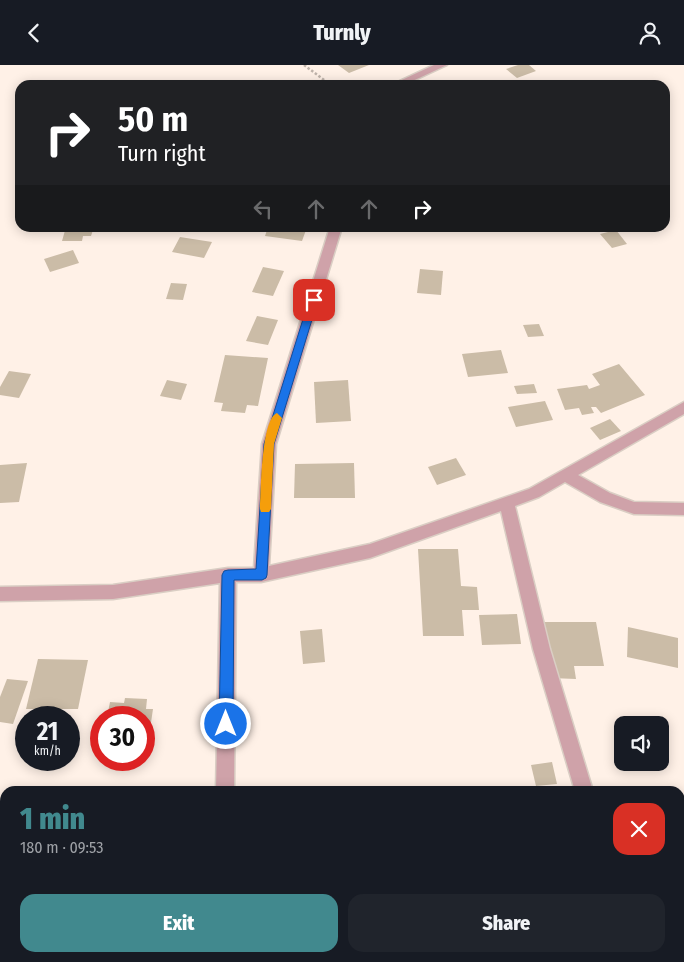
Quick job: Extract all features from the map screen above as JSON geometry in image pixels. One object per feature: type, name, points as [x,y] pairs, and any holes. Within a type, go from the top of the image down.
[{"type":"street","points":[[408,80],[442,65]]},
{"type":"street","points":[[262,575],[269,444],[334,232]]},
{"type":"street","points":[[0,594],[113,592],[228,575],[262,575],[370,551],[534,493],[567,476],[592,459],[684,407]]},
{"type":"street","points":[[567,476],[605,498],[634,508],[684,509]]},
{"type":"street","points":[[506,503],[528,601],[564,732],[582,786]]},
{"type":"street","points":[[226,786],[228,575]]},
{"type":"path","points":[[304,65],[324,80]]},
{"type":"building","points":[[338,65],[369,65],[349,73]]},
{"type":"building","points":[[518,65],[529,65],[536,71],[517,78],[506,69]]},
{"type":"building","points":[[65,232],[92,232],[91,236],[83,236],[82,241],[62,241]]},
{"type":"building","points":[[266,232],[305,232],[302,241],[265,236]]},
{"type":"building","points":[[618,232],[627,244],[612,248],[600,234]]},
{"type":"building","points":[[180,237],[212,242],[204,258],[172,252]]},
{"type":"building","points":[[73,250],[79,263],[50,272],[44,259]]},
{"type":"building","points":[[263,267],[284,271],[273,296],[252,292]]},
{"type":"building","points":[[420,269],[443,271],[441,295],[417,293]]},
{"type":"building","points":[[171,283],[187,284],[183,300],[166,299]]},
{"type":"building","points":[[257,316],[278,320],[268,345],[246,341]]},
{"type":"building","points":[[539,324],[544,336],[528,337],[523,325]]},
{"type":"building","points":[[501,350],[508,373],[468,377],[462,354]]},
{"type":"building","points":[[225,355],[268,358],[258,406],[247,405],[245,413],[221,411],[223,403],[214,402]]},
{"type":"building","points":[[619,364],[645,395],[601,413],[596,407],[591,407],[594,413],[582,415],[579,408],[565,410],[557,389],[587,385],[589,389],[600,385],[592,374]]},
{"type":"building","points":[[9,371],[31,374],[19,398],[0,395],[0,387]]},
{"type":"building","points":[[167,380],[187,384],[181,400],[160,396]]},
{"type":"building","points":[[348,380],[351,421],[316,423],[314,382]]},
{"type":"building","points":[[534,384],[537,393],[517,394],[514,386]]},
{"type":"building","points":[[545,401],[553,420],[516,427],[508,407]]},
{"type":"building","points":[[610,419],[621,431],[600,440],[590,428]]},
{"type":"building","points":[[456,458],[466,475],[437,485],[428,467]]},
{"type":"building","points":[[27,463],[19,502],[0,503],[0,465]]},
{"type":"building","points":[[354,463],[355,498],[294,498],[295,464]]},
{"type":"building","points":[[418,549],[458,549],[461,586],[477,587],[479,610],[462,610],[464,636],[423,636]]},
{"type":"building","points":[[517,614],[521,644],[482,645],[479,615]]},
{"type":"building","points":[[543,622],[596,622],[604,666],[574,666],[576,679],[551,678]]},
{"type":"building","points":[[628,627],[678,638],[678,668],[627,657]]},
{"type":"building","points":[[322,629],[325,662],[303,664],[300,631]]},
{"type":"building","points":[[38,659],[88,660],[79,706],[27,706]]},
{"type":"building","points":[[7,679],[28,681],[19,706],[15,706],[13,724],[0,722],[0,697]]},
{"type":"building","points":[[125,698],[147,699],[146,706],[109,706],[110,702],[124,703]]},
{"type":"building","points":[[552,762],[557,784],[536,786],[531,765]]},
{"type":"slow traffic","points":[[265,509],[269,444],[277,418]]},
{"type":"route","points":[[226,724],[228,575],[262,575],[269,444],[314,300]]}]
